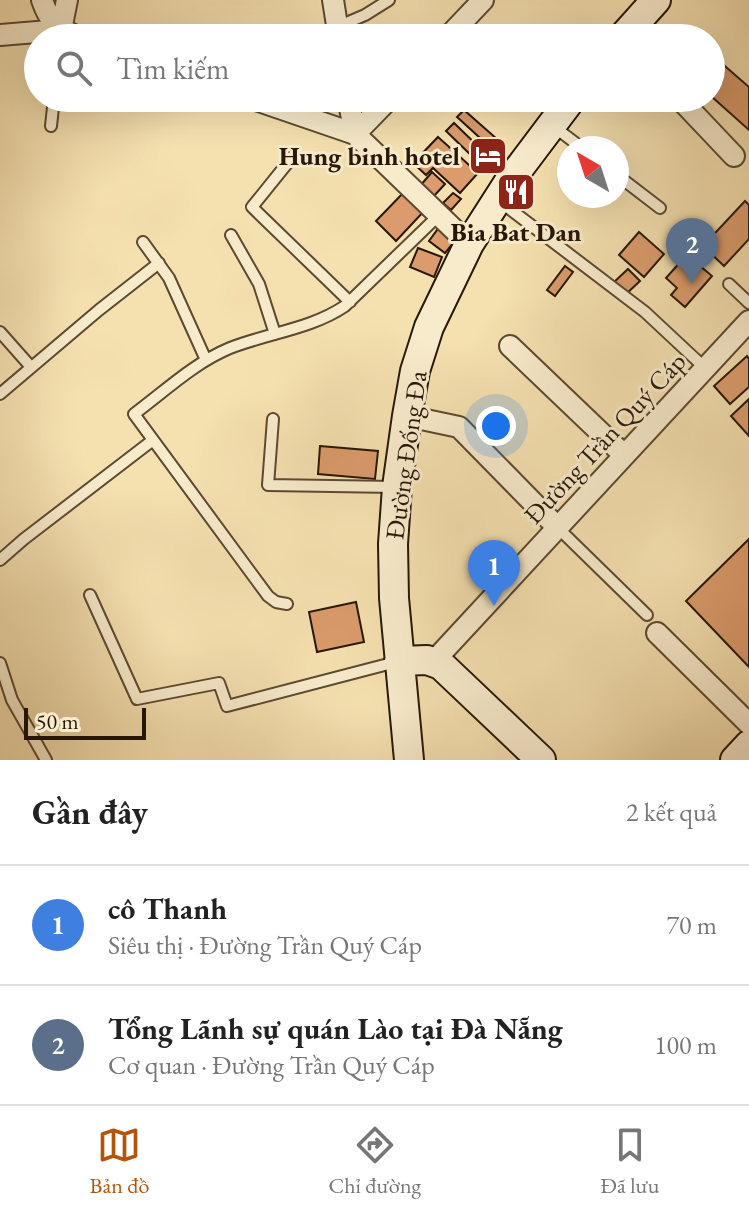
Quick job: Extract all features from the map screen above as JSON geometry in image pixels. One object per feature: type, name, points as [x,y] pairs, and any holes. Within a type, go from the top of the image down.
[{"type":"main road","points":[[635,24],[656,0]]},
{"type":"main road","name":"Đường Đống Đa","points":[[409,760],[393,563],[397,487],[415,371],[429,327],[469,244],[497,199],[561,112]]},
{"type":"main road","points":[[399,661],[434,661],[441,665],[541,760]]},
{"type":"main road","points":[[735,760],[749,745]]},
{"type":"street","points":[[42,0],[56,24]]},
{"type":"street","points":[[66,24],[67,0]]},
{"type":"street","points":[[333,0],[337,24]]},
{"type":"street","points":[[460,24],[483,0]]},
{"type":"street","points":[[0,35],[24,35]]},
{"type":"street","points":[[291,112],[355,134],[469,244]]},
{"type":"street","points":[[351,112],[355,134]]},
{"type":"street","points":[[355,134],[376,112]]},
{"type":"street","points":[[692,112],[734,156]]},
{"type":"street","name":"Đường Trần Quý Cáp","points":[[434,661],[749,321]]},
{"type":"street","points":[[510,346],[624,455]]},
{"type":"street","points":[[407,416],[459,427],[557,527]]},
{"type":"street","points":[[652,624],[749,724]]},
{"type":"lane","points":[[351,24],[389,0]]},
{"type":"lane","points":[[51,126],[52,112]]},
{"type":"lane","points":[[551,124],[566,136]]},
{"type":"lane","points":[[294,155],[252,207],[350,302]]},
{"type":"lane","points":[[629,184],[660,208]]},
{"type":"lane","points":[[497,199],[645,312],[705,368]]},
{"type":"lane","points":[[287,604],[276,602],[268,596],[134,414],[206,360],[235,346],[332,315],[350,302],[439,215]]},
{"type":"lane","points":[[231,235],[259,284],[275,334]]},
{"type":"lane","points":[[143,242],[169,278],[206,360]]},
{"type":"lane","points":[[0,394],[159,263]]},
{"type":"lane","points":[[729,284],[749,303]]},
{"type":"lane","points":[[0,332],[31,367]]},
{"type":"lane","points":[[273,419],[268,485],[397,487]]},
{"type":"lane","points":[[0,560],[153,440]]},
{"type":"lane","points":[[557,527],[652,624]]},
{"type":"lane","points":[[90,595],[137,699],[219,683],[227,706],[399,661]]},
{"type":"lane","points":[[0,663],[12,700],[46,760]]},
{"type":"building","points":[[725,66],[749,87],[749,130],[725,109]]},
{"type":"building","points":[[466,112],[497,139],[490,147],[457,117]]},
{"type":"building","points":[[454,123],[483,151],[475,159],[446,131]]},
{"type":"building","points":[[438,137],[478,173],[460,193],[433,168],[426,175],[413,163]]},
{"type":"building","points":[[432,172],[445,184],[433,197],[420,186]]},
{"type":"building","points":[[406,190],[426,209],[396,241],[376,221]]},
{"type":"building","points":[[453,193],[461,199],[451,210],[443,203]]},
{"type":"building","points":[[745,201],[749,205],[749,239],[724,266],[703,246]]},
{"type":"building","points":[[440,226],[457,238],[445,253],[429,241]]},
{"type":"building","points":[[639,232],[664,254],[644,277],[619,255]]},
{"type":"building","points":[[418,248],[442,257],[434,277],[410,267]]},
{"type":"building","points":[[683,259],[695,270],[699,265],[712,276],[685,307],[671,295],[677,288],[666,278]]},
{"type":"building","points":[[565,266],[573,272],[555,296],[547,290]]},
{"type":"building","points":[[628,269],[640,281],[624,296],[612,284]]},
{"type":"building","points":[[747,356],[749,387],[730,404],[714,386]]},
{"type":"building","points":[[749,399],[749,436],[731,416]]},
{"type":"building","points":[[320,446],[378,451],[375,479],[318,474]]},
{"type":"building","points":[[749,539],[749,667],[686,601]]},
{"type":"building","points":[[356,602],[364,642],[317,652],[309,612]]},
{"type":"place","name":"Hung binh hotel","points":[[488,156]]},
{"type":"place","name":"Bia Bat Dan","points":[[516,192]]},
{"type":"place","name":"Tổng Lãnh sự quán Lào tại Đà Nẵng","points":[[692,284]]},
{"type":"place","name":"cô Thanh","points":[[494,606]]}]
